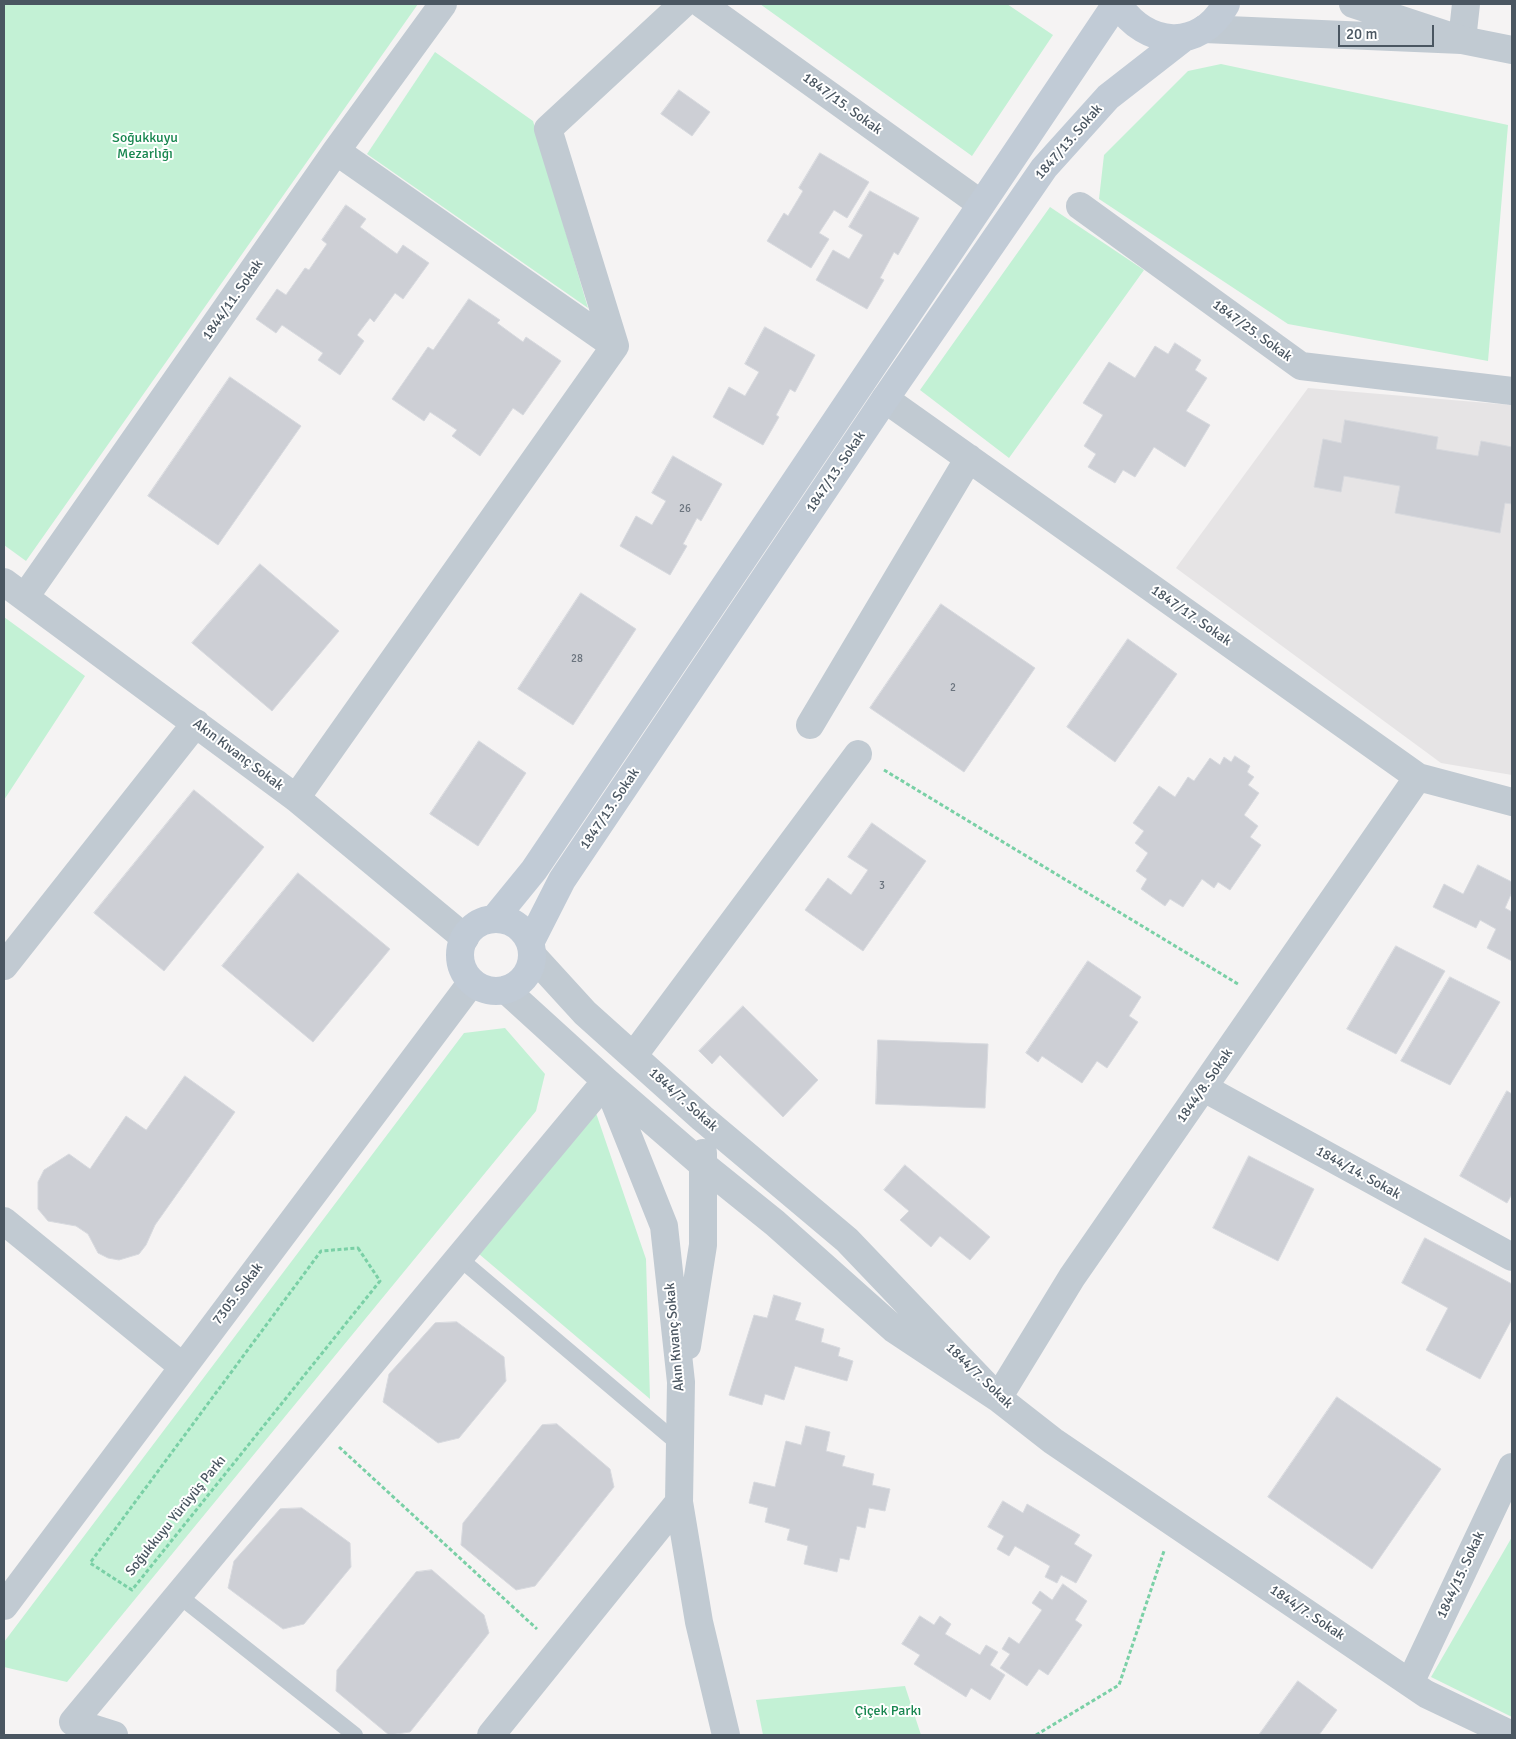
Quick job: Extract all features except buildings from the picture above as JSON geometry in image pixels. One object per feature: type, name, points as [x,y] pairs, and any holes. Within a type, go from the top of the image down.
[{"type":"main road","name":"1847/13. Sokak","points":[[494,919],[540,862],[1117,4]]},
{"type":"main road","points":[[1117,4],[1128,19],[1144,31],[1164,38],[1194,33]]},
{"type":"main road","name":"1847/13. Sokak","points":[[531,949],[562,880],[885,399],[1044,168],[1108,97],[1220,16],[1226,4]]},
{"type":"main road","points":[[494,919],[506,920],[516,925],[525,933],[531,949],[531,967],[525,978],[506,990],[488,990],[472,982],[465,972],[461,961],[461,949],[465,938],[472,928],[482,922],[494,919]]},
{"type":"street","name":"1844/11. Sokak","points":[[14,590],[443,4]]},
{"type":"street","points":[[615,346],[548,128],[683,4]]},
{"type":"street","name":"1847/15. Sokak","points":[[702,4],[981,204]]},
{"type":"street","points":[[1353,4],[1462,40],[1512,50]]},
{"type":"street","points":[[1462,40],[1466,4]]},
{"type":"street","points":[[1194,33],[1462,40]]},
{"type":"street","points":[[336,151],[615,346]]},
{"type":"street","name":"1847/25. Sokak","points":[[1080,206],[1301,366],[1512,391]]},
{"type":"street","points":[[296,798],[615,346]]},
{"type":"street","name":"1847/17. Sokak","points":[[885,399],[1418,777],[1512,802]]},
{"type":"street","points":[[810,725],[969,458]]},
{"type":"street","name":"Akın Kıvanç Sokak","points":[[14,590],[296,798],[465,938]]},
{"type":"street","points":[[4,966],[196,723]]},
{"type":"street","points":[[634,1055],[858,754]]},
{"type":"street","name":"1844/8. Sokak","points":[[998,1398],[1072,1277],[1418,777]]},
{"type":"street","name":"1844/7. Sokak","points":[[531,949],[585,1014],[634,1055],[702,1118],[847,1240],[998,1398],[1053,1440],[1426,1694],[1512,1735]]},
{"type":"street","name":"7305. Sokak","points":[[4,1606],[472,982]]},
{"type":"street","name":"Akın Kıvanç Sokak","points":[[506,990],[606,1081],[664,1226],[681,1382],[679,1502],[699,1622],[726,1735]]},
{"type":"street","points":[[114,1735],[73,1722],[606,1081],[703,1166],[775,1223],[894,1329],[998,1398]]},
{"type":"street","name":"1844/14. Sokak","points":[[1204,1088],[1512,1258]]},
{"type":"street","points":[[681,1382],[703,1245],[702,1118]]},
{"type":"street","points":[[4,1221],[183,1366]]},
{"type":"street","name":"1844/15. Sokak","points":[[1410,1683],[1512,1467]]},
{"type":"street","points":[[491,1735],[679,1502]]},
{"type":"lane","points":[[459,1258],[680,1445]]},
{"type":"lane","points":[[178,1595],[355,1735]]},
{"type":"path","points":[[858,754],[1264,999]]},
{"type":"path","name":"Soğukkuyu Yürüyüş Parkı","points":[[358,1248],[380,1281],[132,1590],[90,1563],[321,1251],[358,1248]]},
{"type":"path","points":[[318,1427],[560,1650]]},
{"type":"path","points":[[1036,1735],[1119,1685],[1174,1522]]},
{"type":"shaded area","points":[[1308,388],[1512,405],[1512,775],[1441,763],[1176,568]]},
{"type":"green space","name":"Soğukkuyu Mezarlığı","points":[[4,4],[418,4],[26,561],[4,545]]},
{"type":"green space","points":[[760,4],[1007,4],[1053,35],[972,156]]},
{"type":"green space","points":[[435,52],[533,121],[588,308],[367,154]]},
{"type":"green space","points":[[1221,64],[1508,125],[1488,361],[1288,324],[1099,199],[1104,155],[1188,71]]},
{"type":"green space","points":[[1050,207],[1144,270],[1009,458],[920,390]]},
{"type":"green space","points":[[4,617],[85,676],[4,800]]},
{"type":"green space","points":[[505,1028],[545,1074],[536,1111],[67,1682],[4,1667],[4,1642],[464,1033]]},
{"type":"green space","points":[[596,1113],[646,1259],[650,1399],[479,1254]]},
{"type":"green space","points":[[1512,1537],[1512,1717],[1431,1677]]},
{"type":"green space","name":"Çiçek Parkı","points":[[905,1686],[921,1735],[763,1735],[756,1700]]}]
